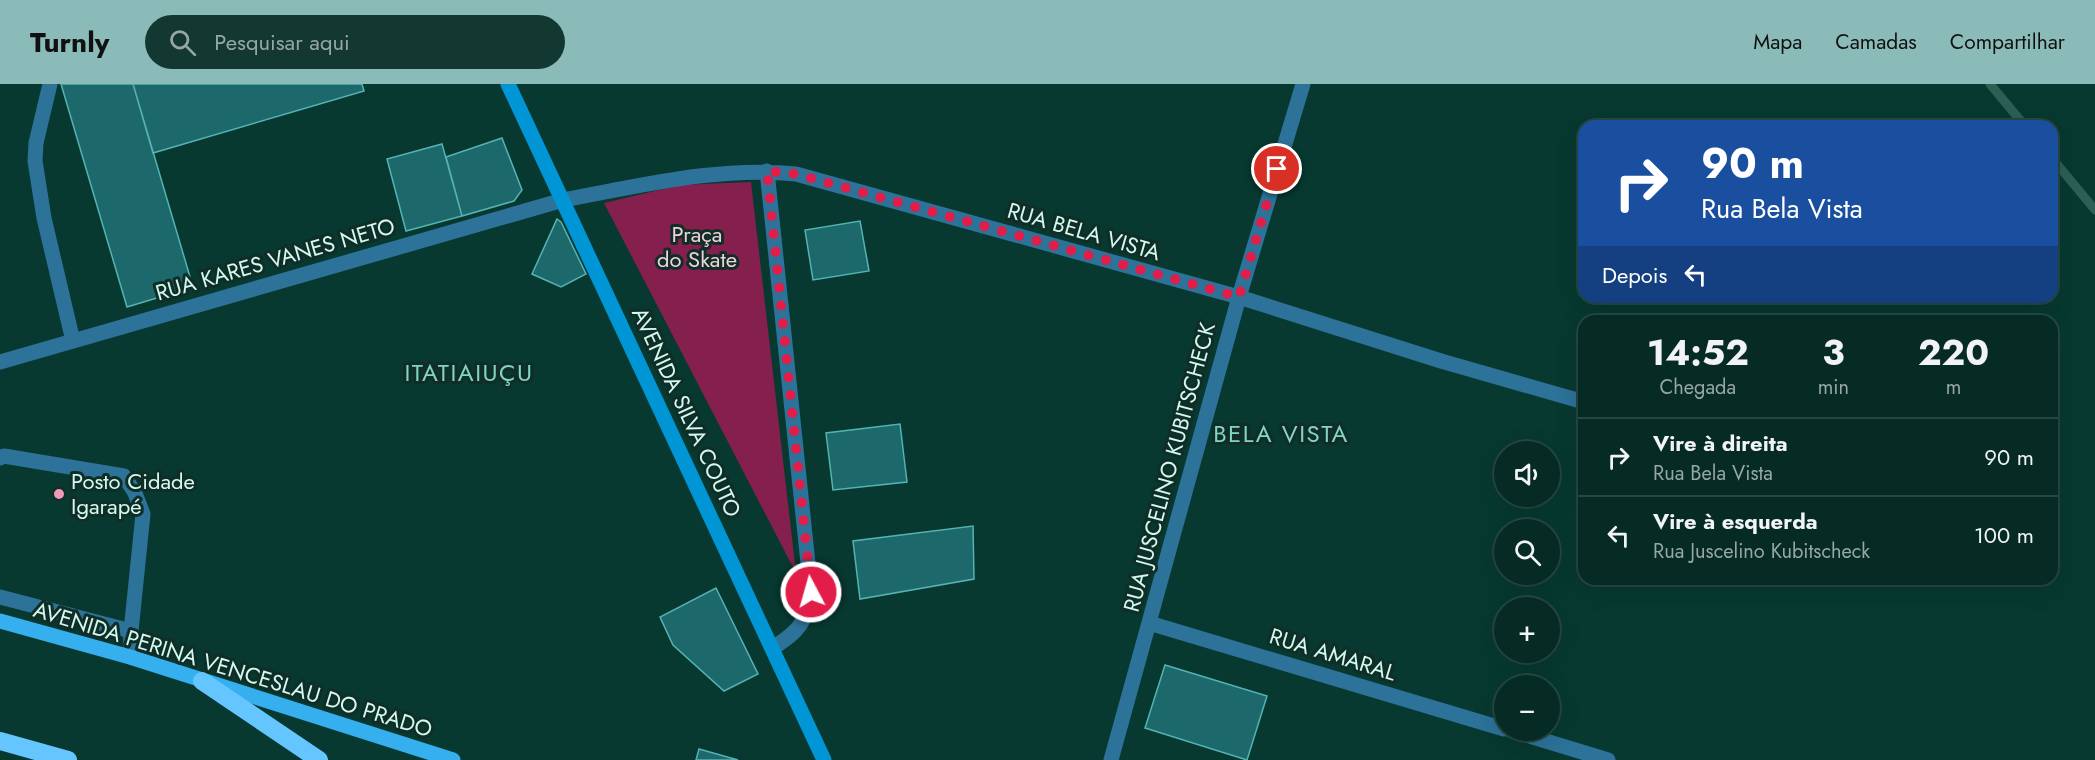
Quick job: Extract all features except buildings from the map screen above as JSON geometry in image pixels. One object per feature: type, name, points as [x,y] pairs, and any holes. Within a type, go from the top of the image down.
[{"type":"highway","points":[[202,681],[319,760]]},
{"type":"highway","points":[[0,741],[68,760]]},
{"type":"main road","name":"AVENIDA SILVA COUTO","points":[[508,84],[824,760]]},
{"type":"main road","name":"AVENIDA PERINA VENCESLAU DO PRADO","points":[[0,621],[130,657],[453,760]]},
{"type":"street","points":[[50,84],[36,143],[35,161],[44,218],[73,341]]},
{"type":"street","name":"RUA JUSCELINO KUBITSCHECK","points":[[1111,760],[1239,297],[1303,84]]},
{"type":"street","points":[[767,171],[811,592],[806,617],[794,634],[773,648]]},
{"type":"street","name":"RUA BELA VISTA","points":[[563,200],[693,176],[767,171],[796,174],[1239,297],[1441,361],[1578,400]]},
{"type":"street","name":"RUA KARES VANES NETO","points":[[0,362],[563,200]]},
{"type":"street","points":[[0,458],[4,456],[124,476],[135,492],[143,514],[130,657]]},
{"type":"street","points":[[0,597],[131,631]]},
{"type":"street","name":"RUA AMARAL","points":[[1149,623],[1494,726]]},
{"type":"street","points":[[1546,741],[1608,760]]},
{"type":"green space","name":"Praça do Skate","points":[[751,182],[796,573],[604,203],[680,185]]},
{"type":"waterway","points":[[1990,84],[2020,120]]},
{"type":"waterway","points":[[2058,165],[2095,210]]},
{"type":"place","name":"Posto Cidade Igarapé","points":[[59,494]]},
{"type":"district","name":"ITATIAIUÇU","points":[[469,372]]},
{"type":"district","name":"BELA VISTA","points":[[1281,433]]},
{"type":"route","points":[[811,592],[767,171],[796,174],[1239,297],[1277,169]]}]
